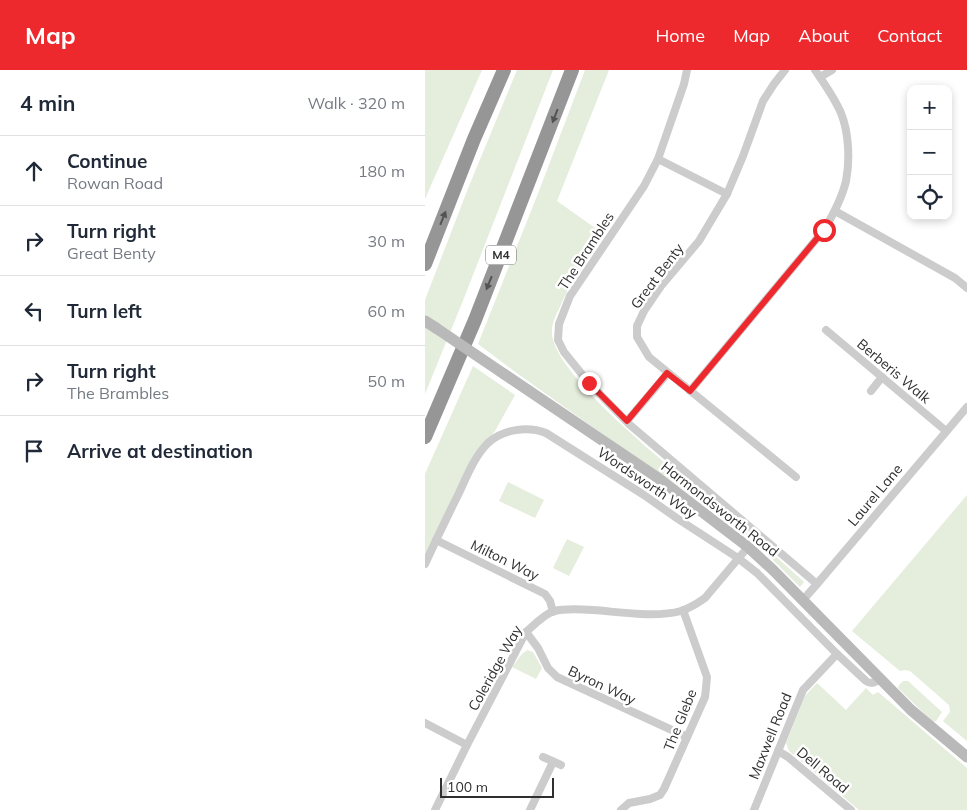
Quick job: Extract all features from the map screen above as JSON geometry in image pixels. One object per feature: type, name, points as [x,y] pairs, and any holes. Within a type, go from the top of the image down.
[{"type":"highway","points":[[425,264],[474,139],[504,70]]},
{"type":"highway","name":"M4","points":[[425,437],[482,302],[572,70]]},
{"type":"street","name":"The Brambles","points":[[687,70],[658,159],[644,186],[571,296],[559,324],[558,340],[564,352],[589,383],[627,421],[817,584]]},
{"type":"street","name":"Great Benty","points":[[785,70],[773,84],[763,101],[727,194],[699,241],[661,286],[644,311],[637,326],[637,337],[649,357],[667,373],[796,478]]},
{"type":"street","points":[[690,391],[824,230],[835,211],[846,181],[847,132],[841,112],[815,70]]},
{"type":"street","points":[[820,77],[832,70]]},
{"type":"street","points":[[658,159],[727,194]]},
{"type":"street","points":[[835,211],[955,278],[967,288]]},
{"type":"street","name":"Harmondsworth Road","points":[[425,321],[658,478],[748,547],[911,710],[967,757]]},
{"type":"street","name":"Berberis Walk","points":[[826,330],[946,431]]},
{"type":"street","points":[[627,421],[667,373]]},
{"type":"street","points":[[871,391],[882,377]]},
{"type":"street","name":"Laurel Lane","points":[[803,600],[967,407]]},
{"type":"street","name":"Wordsworth Way","points":[[425,564],[474,461],[488,443],[498,436],[519,429],[537,429],[609,472],[678,520],[738,558],[757,573],[868,683],[874,683],[880,679]]},
{"type":"street","name":"Milton Way","points":[[436,540],[545,594],[550,601],[553,612]]},
{"type":"street","name":"Coleridge Way","points":[[435,810],[526,632],[539,620],[553,612],[570,609],[661,615],[683,610],[705,598],[748,547]]},
{"type":"street","name":"The Glebe","points":[[621,810],[629,803],[660,796],[705,697],[707,678],[683,610]]},
{"type":"street","name":"Byron Way","points":[[526,632],[538,648],[548,668],[557,677],[687,737]]},
{"type":"street","name":"Maxwell Road","points":[[754,810],[803,690],[837,654]]},
{"type":"street","points":[[425,723],[467,745]]},
{"type":"street","name":"Dell Road","points":[[778,751],[788,757],[851,810]]},
{"type":"street","points":[[543,757],[561,765]]},
{"type":"street","points":[[530,810],[553,762]]},
{"type":"green space","points":[[425,70],[482,70],[425,199]]},
{"type":"green space","points":[[517,70],[553,70],[425,394],[425,300]]},
{"type":"green space","points":[[585,70],[609,70],[557,201],[605,235],[574,280],[555,316],[552,330],[557,349],[572,372],[622,425],[804,582],[800,587],[753,540],[730,522],[618,445],[478,344]]},
{"type":"green space","points":[[473,366],[515,395],[486,443],[425,560],[425,474]]},
{"type":"green space","points":[[508,482],[544,500],[535,518],[499,501]]},
{"type":"green space","points":[[967,495],[967,741],[943,721],[950,712],[949,705],[910,671],[900,671],[852,631]]},
{"type":"green space","points":[[567,539],[584,547],[569,576],[553,568]]},
{"type":"green space","points":[[527,650],[533,652],[542,668],[536,679],[512,667]]},
{"type":"green space","points":[[903,681],[908,681],[942,712],[936,721],[933,722],[898,688]]},
{"type":"green space","points":[[817,683],[846,710],[866,688],[873,695],[878,692],[967,768],[967,810],[859,810],[789,751],[786,743],[805,696]]},
{"type":"route","points":[[589,383],[627,421],[667,373],[690,391],[824,230]]}]
